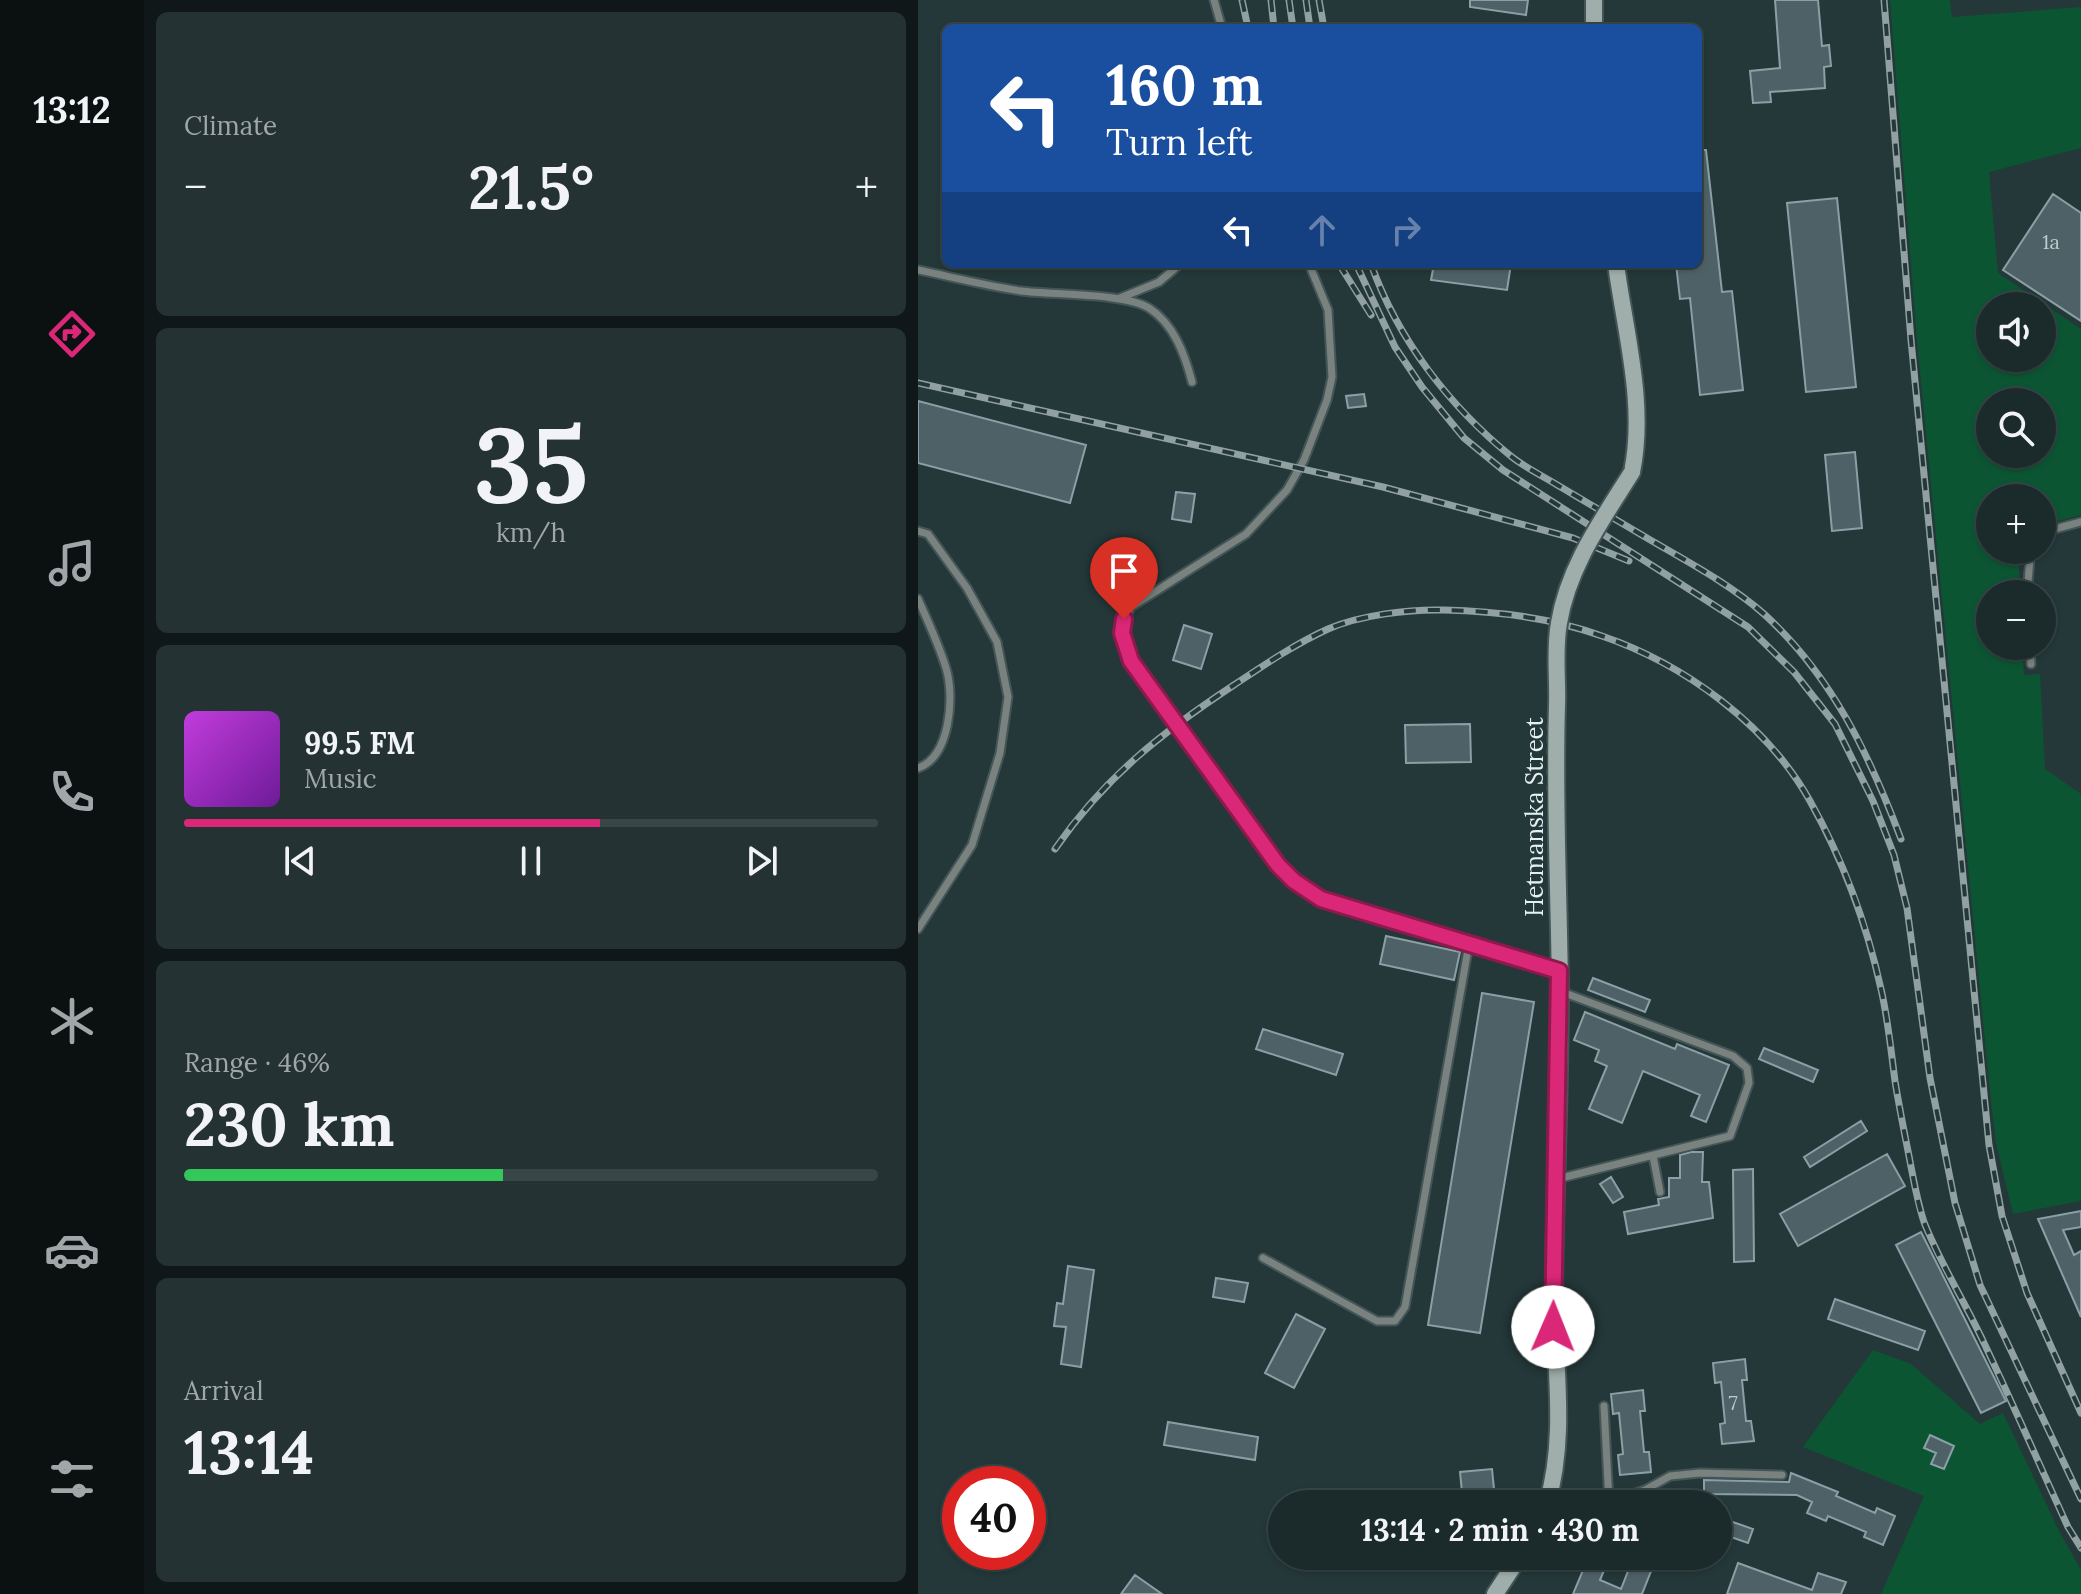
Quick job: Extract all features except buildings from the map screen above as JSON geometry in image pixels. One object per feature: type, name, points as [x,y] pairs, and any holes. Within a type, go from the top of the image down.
[{"type":"street","points":[[1594,0],[1594,24]]},
{"type":"street","name":"Hetmanska Street","points":[[1550,1490],[1559,1423],[1553,1327],[1560,991],[1555,787],[1558,626],[1566,592],[1580,557],[1632,472],[1636,450],[1637,414],[1617,268]]},
{"type":"street","points":[[1495,1594],[1511,1570]]},
{"type":"lane","points":[[1214,0],[1221,24]]},
{"type":"lane","points":[[1118,298],[1159,282],[1175,268]]},
{"type":"lane","points":[[1311,268],[1328,310],[1332,377],[1327,400],[1304,460],[1287,490],[1246,534],[1131,607],[1124,619],[1125,647],[1142,678],[1278,865],[1294,881],[1321,899],[1559,971]]},
{"type":"lane","points":[[918,270],[1019,290],[1118,298],[1140,303],[1167,325],[1186,359],[1192,382]]},
{"type":"lane","points":[[2056,529],[2081,522]]},
{"type":"lane","points":[[918,531],[928,534],[967,588],[997,642],[1008,697],[1000,753],[972,845],[918,929]]},
{"type":"lane","points":[[918,599],[947,671],[950,707],[944,740],[928,765],[918,768]]},
{"type":"lane","points":[[2031,660],[2031,664]]},
{"type":"lane","points":[[1263,1258],[1377,1321],[1395,1321],[1405,1307],[1469,944]]},
{"type":"lane","points":[[1555,1179],[1730,1136],[1749,1083],[1747,1068],[1733,1056],[1560,991]]},
{"type":"lane","points":[[1653,1156],[1660,1192]]},
{"type":"lane","points":[[1604,1406],[1606,1490]]},
{"type":"lane","points":[[1645,1490],[1670,1476],[1700,1473],[1782,1475]]},
{"type":"green space","points":[[1890,0],[1950,0],[1952,17],[2081,7],[2081,148],[1989,172],[1998,273],[2026,292],[1976,292],[1976,372],[2056,372],[2056,312],[2081,329],[2081,515],[2056,522],[2056,484],[1976,484],[1976,564],[2019,564],[2019,580],[1976,580],[1976,660],[2023,660],[2024,675],[2040,674],[2045,769],[2081,794],[2081,1201],[2013,1214],[1996,1143],[1917,340]]},
{"type":"green space","points":[[1873,1350],[1911,1364],[1980,1424],[2003,1413],[2081,1570],[2081,1594],[1881,1594],[1924,1496],[1803,1447]]},
{"type":"railway","points":[[1242,0],[1247,24]]},
{"type":"railway","points":[[1271,0],[1274,24]]},
{"type":"railway","points":[[1289,0],[1292,24]]},
{"type":"railway","points":[[1306,0],[1309,24]]},
{"type":"railway","points":[[1319,0],[1323,24]]},
{"type":"railway","points":[[1884,0],[1911,340],[1989,1145],[2002,1216],[2027,1293],[2081,1413]]},
{"type":"railway","points":[[1342,268],[1371,315]]},
{"type":"railway","points":[[1358,268],[1395,347],[1422,387],[1464,438],[1503,470],[1748,627],[1794,672],[1835,724],[1873,801],[1894,855],[1907,908],[1930,1078],[1955,1203],[1980,1285],[2081,1499]]},
{"type":"railway","points":[[1373,268],[1396,319],[1428,370],[1489,437],[1523,465],[1724,584],[1751,603],[1788,638],[1810,663],[1846,718],[1876,777],[1901,839]]},
{"type":"railway","points":[[918,383],[1383,487],[1573,538],[1629,561]]},
{"type":"railway","points":[[1055,849],[1114,778],[1158,739],[1245,677],[1292,648],[1328,629],[1355,620],[1431,610],[1484,612],[1544,620],[1633,648],[1693,680],[1747,722],[1771,747],[1810,801],[1833,847],[1853,892],[1875,964],[1886,1012],[1915,1189],[1924,1222],[1984,1343],[2068,1527],[2081,1548]]},
{"type":"route","points":[[1124,619],[1122,633],[1131,661],[1278,865],[1294,881],[1321,899],[1559,971],[1553,1327]]}]
